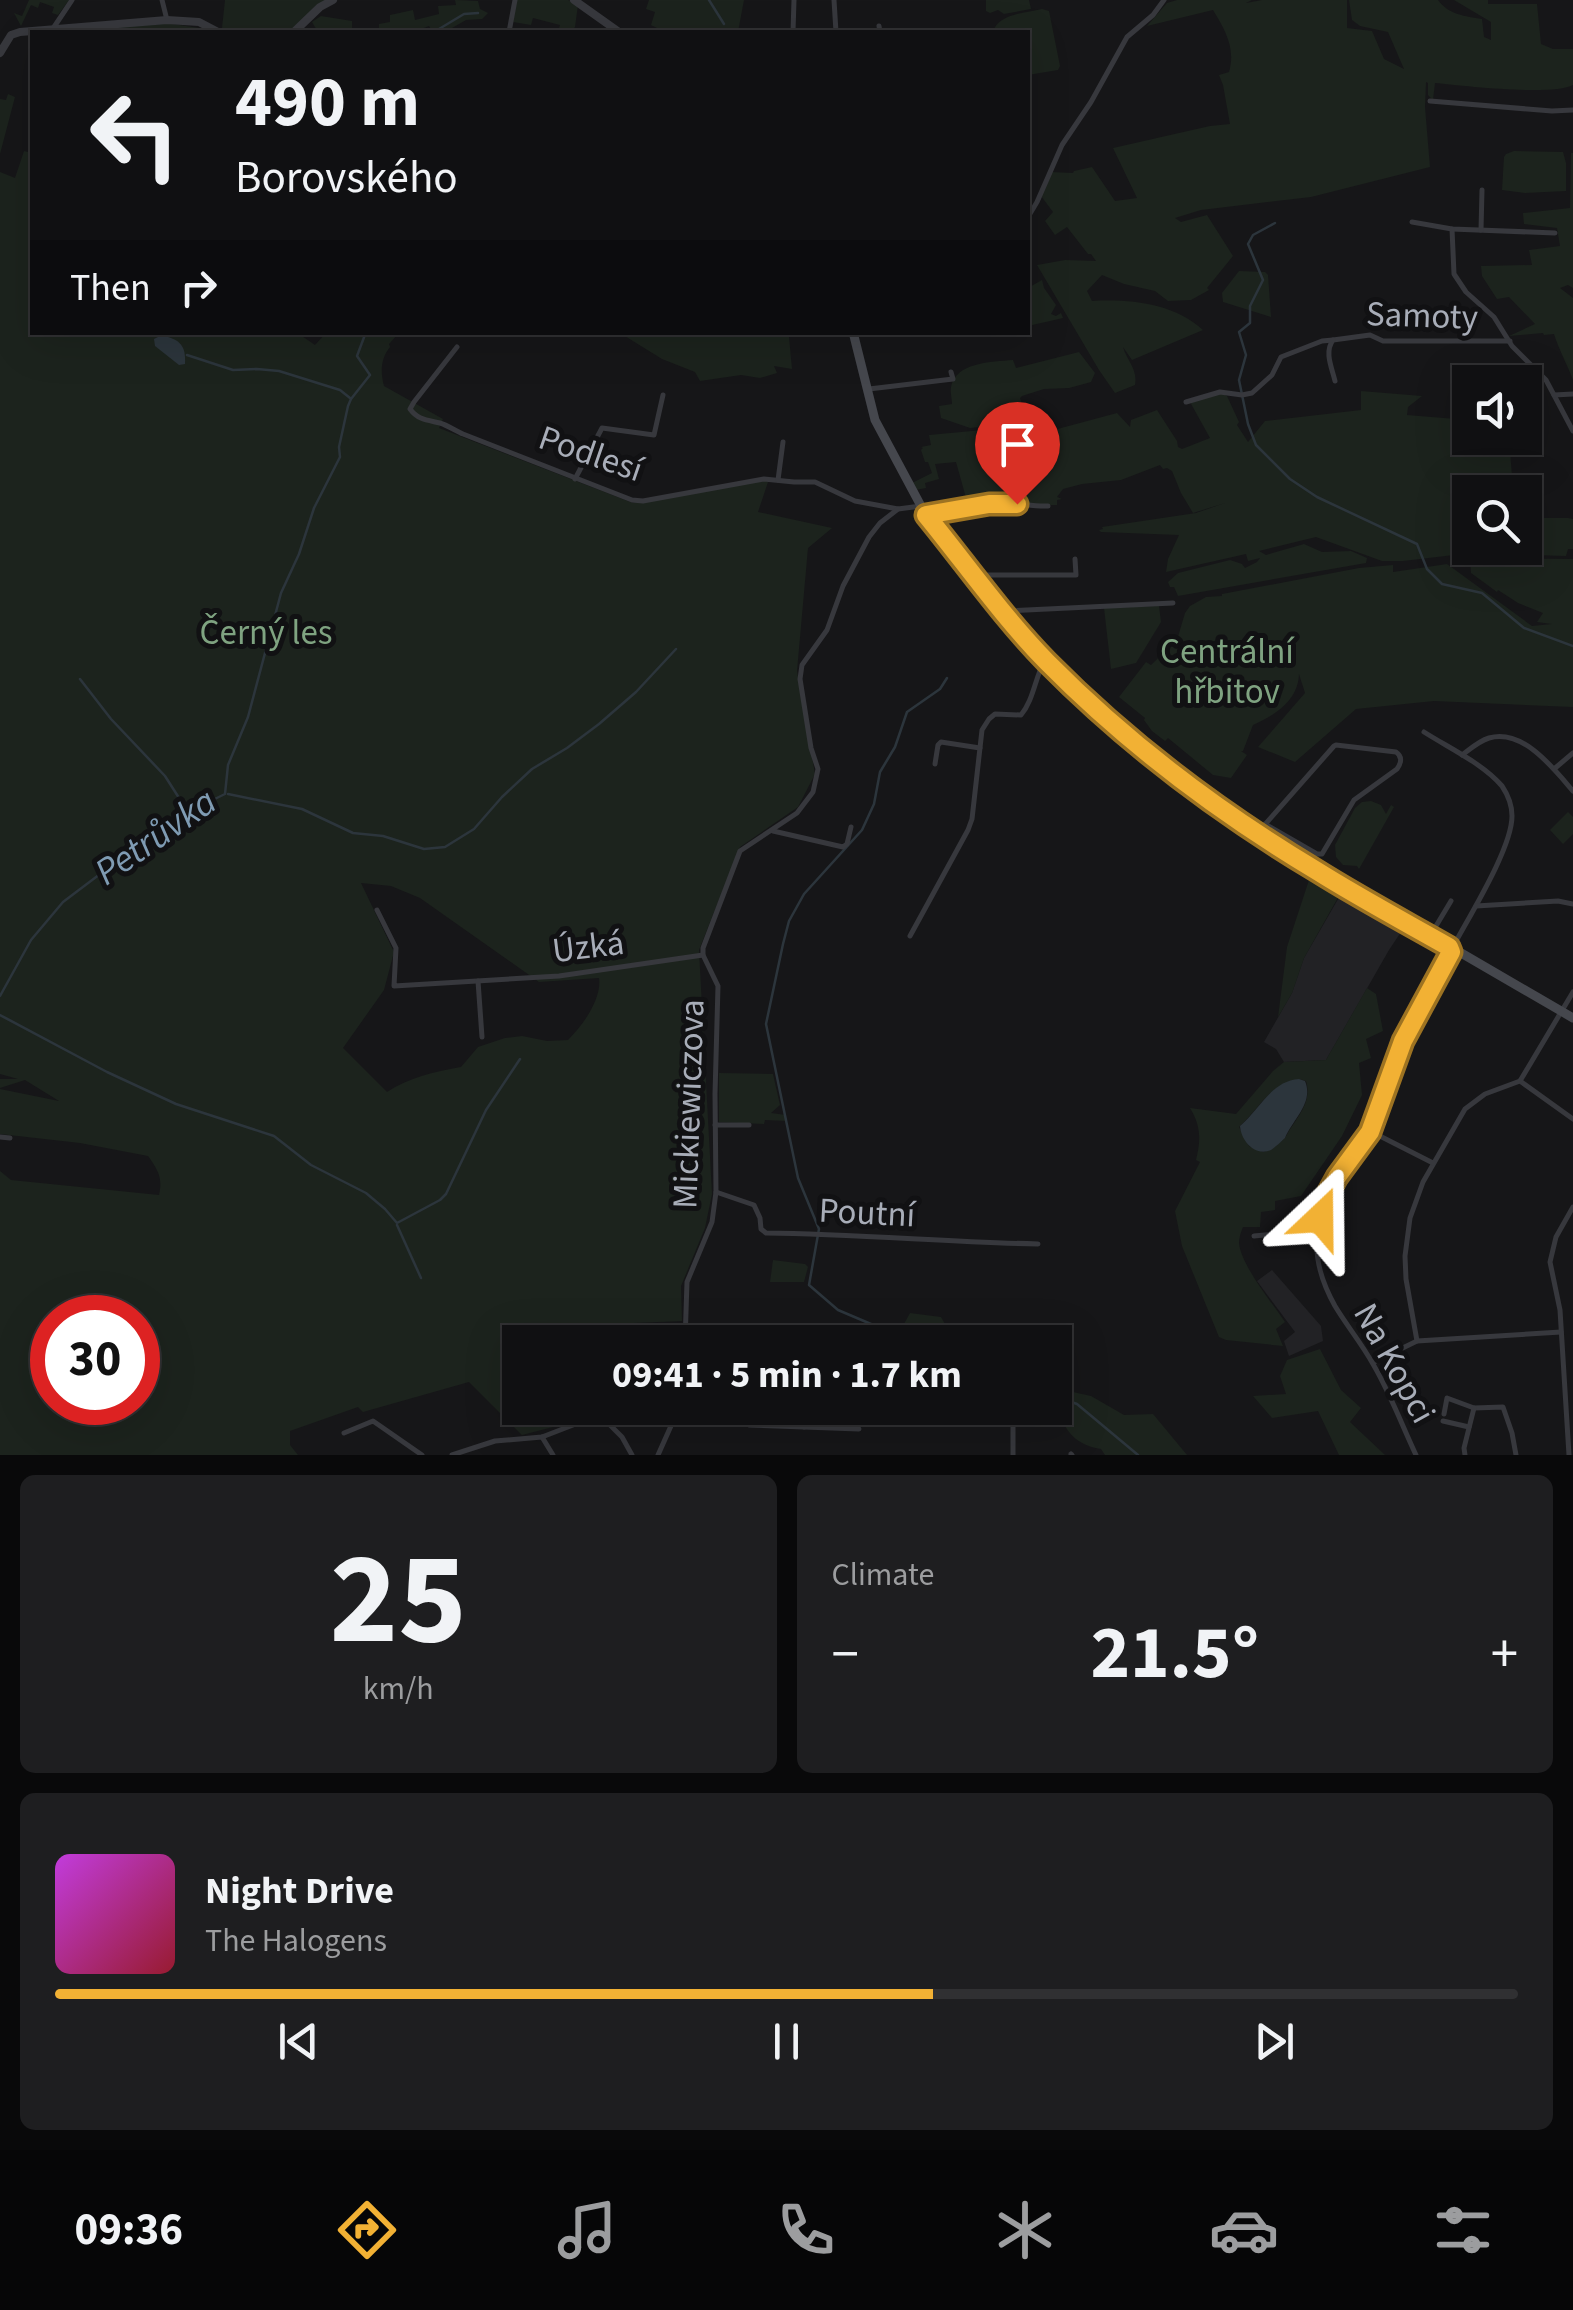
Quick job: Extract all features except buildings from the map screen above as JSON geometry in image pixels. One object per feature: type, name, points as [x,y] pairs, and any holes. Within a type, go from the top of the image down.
[{"type":"main road","points":[[854,335],[875,420],[924,510],[1045,660],[1150,754],[1257,833],[1573,1018]]},
{"type":"street","points":[[52,30],[72,0]]},
{"type":"street","points":[[162,0],[168,20]]},
{"type":"street","points":[[296,30],[332,0]]},
{"type":"street","points":[[509,30],[515,0]]},
{"type":"street","points":[[793,30],[794,0]]},
{"type":"street","points":[[834,0],[836,30]]},
{"type":"street","points":[[1030,213],[1062,145],[1127,37],[1164,0]]},
{"type":"street","points":[[578,1],[616,30]]},
{"type":"street","points":[[52,30],[168,20],[199,22],[214,30]]},
{"type":"street","points":[[0,53],[8,38],[17,32],[30,31]]},
{"type":"street","points":[[1430,101],[1552,112],[1573,110]]},
{"type":"street","points":[[1481,230],[1482,190]]},
{"type":"street","points":[[1412,222],[1452,229],[1555,233]]},
{"type":"street","points":[[1452,229],[1454,274],[1466,292],[1494,317],[1512,346],[1546,380],[1573,431]]},
{"type":"street","name":"Samoty","points":[[1186,402],[1220,392],[1242,396],[1252,393],[1272,375],[1281,357],[1322,341],[1370,334],[1383,341],[1510,342]]},
{"type":"street","name":"Samoty","points":[[1333,340],[1328,355],[1335,381]]},
{"type":"street","name":"Podlesí","points":[[458,347],[411,406],[411,413],[632,500],[764,479],[815,482],[855,501],[898,509]]},
{"type":"street","points":[[866,390],[952,379],[952,372]]},
{"type":"street","points":[[1554,395],[1573,394]]},
{"type":"street","points":[[576,479],[602,428],[654,435],[664,395]]},
{"type":"street","points":[[778,480],[783,442]]},
{"type":"street","points":[[898,509],[989,504],[1048,506]]},
{"type":"street","name":"Mickiewiczova","points":[[686,1325],[688,1282],[712,1222],[716,1192],[718,986],[703,955],[707,936],[740,852],[797,813],[813,792],[818,776],[800,679],[802,665],[827,630],[843,586],[869,537],[898,509]]},
{"type":"street","points":[[974,575],[1076,575],[1074,560]]},
{"type":"street","points":[[1004,612],[1173,603]]},
{"type":"street","points":[[910,936],[972,819],[982,730],[996,714],[1021,715],[1028,707],[1045,660]]},
{"type":"street","name":"Na Kopci","points":[[1416,1455],[1372,1362],[1327,1288],[1317,1243],[1326,1197],[1370,1132],[1403,1041],[1476,906],[1506,841],[1512,816],[1503,788],[1424,732]]},
{"type":"street","points":[[1462,756],[1480,742],[1499,737],[1514,740],[1554,769],[1573,791]]},
{"type":"street","points":[[935,764],[941,742],[980,748]]},
{"type":"street","points":[[1257,833],[1334,746],[1400,755],[1398,769],[1354,800],[1323,853],[1317,854],[1265,824]]},
{"type":"street","points":[[1554,769],[1573,753]]},
{"type":"street","points":[[773,831],[844,847],[851,827]]},
{"type":"street","points":[[1430,936],[1451,901]]},
{"type":"street","points":[[1476,906],[1558,901],[1573,904]]},
{"type":"street","name":"Úzká","points":[[378,910],[396,948],[394,986],[596,972],[703,955]]},
{"type":"street","points":[[478,981],[482,1037]]},
{"type":"street","points":[[1417,1341],[1406,1280],[1406,1237],[1416,1198],[1457,1121],[1476,1099],[1520,1081],[1573,992]]},
{"type":"street","points":[[1520,1081],[1573,1119]]},
{"type":"street","points":[[715,1124],[749,1125]]},
{"type":"street","points":[[1370,1132],[1432,1163]]},
{"type":"street","points":[[0,1137],[10,1138]]},
{"type":"street","name":"Poutní","points":[[716,1192],[754,1205],[761,1229],[766,1233],[1038,1244]]},
{"type":"street","points":[[1569,1455],[1558,1296],[1550,1262],[1552,1248],[1573,1207]]},
{"type":"street","points":[[1562,1227],[1573,1233]]},
{"type":"street","points":[[1254,1236],[1318,1230]]},
{"type":"street","points":[[1372,1362],[1417,1341],[1560,1332]]},
{"type":"street","points":[[1469,1427],[1443,1418],[1447,1398],[1474,1408],[1503,1407],[1516,1455]]},
{"type":"street","points":[[1465,1455],[1474,1408]]},
{"type":"street","points":[[452,1455],[495,1441],[542,1437],[586,1420],[603,1418],[622,1437],[632,1455]]},
{"type":"street","points":[[344,1433],[374,1421],[422,1455]]},
{"type":"street","points":[[658,1455],[671,1425]]},
{"type":"street","points":[[749,1425],[860,1429]]},
{"type":"street","points":[[1013,1425],[1013,1455]]},
{"type":"street","points":[[542,1437],[552,1455]]},
{"type":"shaded area","points":[[162,335],[181,344],[185,364],[179,365],[155,346],[154,339]]},
{"type":"shaded area","points":[[1341,894],[1403,929],[1326,1060],[1284,1062],[1276,1049],[1264,1042],[1292,993],[1304,958]]},
{"type":"shaded area","points":[[1299,1079],[1305,1081],[1307,1097],[1285,1138],[1271,1150],[1254,1149],[1246,1142],[1240,1126],[1273,1090]]},
{"type":"shaded area","points":[[1272,1270],[1321,1326],[1323,1341],[1289,1356],[1284,1341],[1295,1332],[1257,1281]]},
{"type":"green space","points":[[29,0],[69,0],[58,15],[52,13],[54,7],[40,2],[38,8],[31,5],[21,26],[14,13],[22,16]]},
{"type":"green space","points":[[225,0],[326,0],[292,30],[222,28]]},
{"type":"green space","points":[[455,0],[478,1],[480,9],[488,13],[482,19],[466,20],[448,30],[430,30],[429,26],[418,30],[379,30],[379,24],[390,22],[390,15],[413,10],[415,20],[439,14],[438,6],[456,5]]},
{"type":"green space","points":[[517,0],[568,0],[578,5],[572,30],[559,30],[560,25],[533,18],[531,25],[513,22]]},
{"type":"green space","points":[[649,0],[744,0],[738,30],[661,30],[651,25],[655,12],[646,9]]},
{"type":"green space","points":[[986,0],[1029,0],[1031,9],[990,13],[986,11]]},
{"type":"green space","points":[[1347,0],[1347,28],[1372,31],[1384,59],[1404,69],[1388,32],[1360,26],[1352,20],[1349,0],[1438,0],[1452,12],[1482,19],[1484,37],[1491,40],[1491,22],[1454,0],[1537,4],[1541,44],[1553,49],[1573,49],[1573,85],[1528,90],[1435,83],[1433,100],[1426,82],[1430,167],[1311,197],[1201,210],[1175,218],[1181,222],[1207,215],[1233,256],[1209,290],[1191,300],[1168,301],[1155,291],[1102,275],[1087,291],[1092,301],[1136,302],[1165,308],[1203,330],[1132,360],[1123,347],[1134,370],[1135,385],[1115,393],[1037,265],[1065,260],[1096,261],[1067,227],[1055,235],[1045,221],[1053,212],[1041,196],[1051,172],[1073,173],[1092,167],[1115,201],[1137,198],[1113,148],[1230,124],[1219,75],[1229,72],[1230,47],[1213,10],[1147,26],[1167,3]]},
{"type":"green space","points":[[1049,11],[1058,70],[1030,75],[1030,30],[994,30],[1000,21],[1020,13]]},
{"type":"green space","points":[[321,16],[352,21],[352,30],[317,30],[312,22]]},
{"type":"green space","points":[[166,23],[203,30],[100,30]]},
{"type":"green space","points":[[8,94],[15,97],[0,154],[0,99],[6,100]]},
{"type":"green space","name":"Černý les","points":[[24,151],[30,152],[30,335],[300,335],[315,345],[324,335],[397,335],[383,360],[384,386],[443,419],[439,428],[633,503],[769,479],[758,512],[832,528],[808,548],[797,671],[815,774],[798,807],[740,847],[699,950],[712,1194],[705,1228],[681,1286],[682,1321],[502,1325],[502,1415],[469,1382],[363,1412],[358,1407],[290,1431],[290,1445],[298,1455],[0,1455],[0,1171],[11,1180],[159,1195],[160,1184],[148,1156],[0,1134],[0,1089],[59,1101],[25,1080],[0,1088],[0,1079],[18,1079],[0,1074],[0,172],[15,178]],"holes":[[[361,883],[391,886],[420,898],[539,982],[599,978],[598,994],[580,1027],[568,1040],[522,1036],[478,1047],[461,1067],[422,1076],[387,1092],[343,1048],[384,990],[394,952]]]},
{"type":"green space","points":[[1514,151],[1563,152],[1566,191],[1502,190],[1504,157]]},
{"type":"green space","points":[[1571,153],[1573,288],[1560,288],[1573,298],[1573,380],[1554,334],[1509,336],[1535,324],[1509,297],[1497,299],[1482,276],[1481,266],[1532,265],[1529,250],[1560,246],[1557,228],[1524,224],[1523,213],[1570,208]]},
{"type":"green space","points":[[1239,271],[1268,275],[1271,317],[1223,302],[1222,293]]},
{"type":"green space","points":[[1042,280],[1056,305],[1051,314],[1061,313],[1063,318],[1030,326],[1030,287]]},
{"type":"green space","points":[[623,335],[794,336],[789,337],[792,369],[774,366],[777,373],[760,378],[741,375],[700,381],[695,372],[662,359]]},
{"type":"green space","points":[[1079,352],[1095,373],[1091,382],[1022,396],[1024,422],[970,428],[941,418],[939,406],[952,404],[954,379],[967,368],[1013,360],[1016,368]]},
{"type":"green space","points":[[1361,391],[1422,396],[1408,407],[1407,415],[1452,419],[1452,455],[1510,455],[1512,475],[1452,475],[1452,555],[1382,561],[1316,537],[1259,551],[1266,555],[1304,544],[1322,552],[1351,551],[1367,558],[1366,563],[1178,596],[1168,582],[1178,573],[1230,560],[1245,568],[1260,558],[1248,561],[1246,554],[1166,572],[1179,535],[1101,532],[1102,527],[1196,513],[1225,503],[1193,513],[1172,471],[1160,465],[1121,480],[1063,489],[1057,505],[968,505],[956,462],[935,464],[939,479],[925,483],[926,488],[915,490],[912,483],[932,473],[921,450],[931,445],[929,435],[1015,427],[1042,441],[1050,431],[1117,413],[1130,427],[1131,420],[1157,410],[1182,449],[1210,438],[1190,402],[1221,393],[1227,396],[1248,442],[1265,421],[1361,410]]},
{"type":"green space","points":[[1542,518],[1573,519],[1573,549],[1568,549],[1566,556],[1542,555]]},
{"type":"green space","name":"Centrální hřbitov","points":[[1542,559],[1573,559],[1573,707],[1434,701],[1356,709],[1295,762],[1258,747],[1305,693],[1299,674],[1290,699],[1277,712],[1253,725],[1241,751],[1247,755],[1231,778],[1213,775],[1168,738],[1165,741],[1119,697],[1146,662],[1151,665],[1177,640],[1185,613],[1206,597],[1359,568],[1393,565],[1393,572],[1447,564],[1532,626],[1552,624],[1537,622],[1543,613],[1497,592],[1471,573],[1470,565],[1542,565]]},
{"type":"green space","points":[[1159,606],[1161,622],[1136,663],[1111,669],[1104,608]]},
{"type":"green space","points":[[1371,801],[1381,805],[1386,814],[1391,805],[1394,807],[1359,869],[1343,865],[1336,857],[1335,845],[1355,808]]},
{"type":"green space","points":[[1568,812],[1573,817],[1573,834],[1563,844],[1550,830]]},
{"type":"green space","points":[[1309,880],[1340,894],[1304,958],[1292,993],[1278,1017],[1287,947]]},
{"type":"green space","points":[[1367,988],[1376,994],[1383,1031],[1366,1039],[1371,1058],[1359,1063],[1362,1095],[1342,1136],[1301,1196],[1275,1201],[1275,1210],[1261,1212],[1260,1227],[1243,1227],[1240,1237],[1245,1262],[1285,1322],[1276,1329],[1283,1346],[1226,1340],[1219,1337],[1182,1246],[1175,1211],[1200,1162],[1196,1160],[1198,1127],[1190,1108],[1236,1114],[1284,1062],[1326,1060]],"holes":[[[1299,1079],[1306,1081],[1305,1104],[1285,1138],[1263,1152],[1249,1146],[1239,1127],[1279,1086]]]},
{"type":"green space","points":[[719,1073],[773,1074],[780,1105],[771,1113],[786,1115],[786,1121],[719,1122]]},
{"type":"green space","points":[[773,1260],[805,1264],[808,1267],[804,1282],[770,1282]]},
{"type":"green space","points":[[910,1313],[941,1317],[945,1325],[905,1325]]},
{"type":"green space","points":[[1320,1349],[1341,1390],[1361,1408],[1350,1422],[1385,1455],[1339,1455],[1318,1411],[1272,1418],[1253,1396],[1286,1394],[1280,1376],[1287,1360]]},
{"type":"green space","points":[[1072,1392],[1091,1396],[1124,1415],[1153,1414],[1187,1455],[1105,1455],[1101,1449],[1076,1439],[1061,1425],[1072,1425]]},
{"type":"green space","name":"Černý les","points":[[512,1425],[561,1425],[522,1435]]},
{"type":"waterway","points":[[709,0],[724,24]]},
{"type":"waterway","points":[[437,30],[464,14],[478,13]]},
{"type":"waterway","points":[[1275,223],[1253,235],[1248,244],[1263,280],[1250,306],[1250,323],[1239,332],[1246,355],[1239,380],[1256,445],[1290,479],[1317,497],[1417,544],[1427,569],[1442,584],[1482,593],[1524,628],[1573,646]]},
{"type":"waterway","name":"Petrůvka","points":[[0,996],[31,940],[63,902],[157,831],[225,794],[228,765],[248,717],[281,593],[314,508],[340,457],[348,406],[370,375],[357,356],[365,335]]},
{"type":"waterway","points":[[187,355],[233,370],[279,371],[340,390],[350,398]]},
{"type":"waterway","points":[[228,794],[302,809],[353,833],[383,836],[424,849],[445,847],[474,829],[532,769],[599,724],[676,649]]},
{"type":"waterway","points":[[873,1325],[838,1310],[809,1285],[819,1229],[798,1178],[766,1024],[789,921],[804,894],[862,830],[874,804],[880,772],[895,747],[907,712],[940,689],[947,678]]},
{"type":"waterway","points":[[80,679],[111,719],[165,776],[188,812]]},
{"type":"waterway","points":[[0,1015],[176,1104],[274,1136],[311,1165],[366,1193],[397,1223],[446,1194],[486,1110],[520,1059]]},
{"type":"waterway","points":[[397,1225],[421,1278]]},
{"type":"waterway","points":[[1072,1402],[1138,1455]]},
{"type":"route","points":[[1017,504],[989,504],[926,515],[1027,641],[1066,681],[1150,754],[1257,833],[1449,947],[1451,952],[1403,1041],[1370,1132],[1337,1177],[1320,1218]]}]
